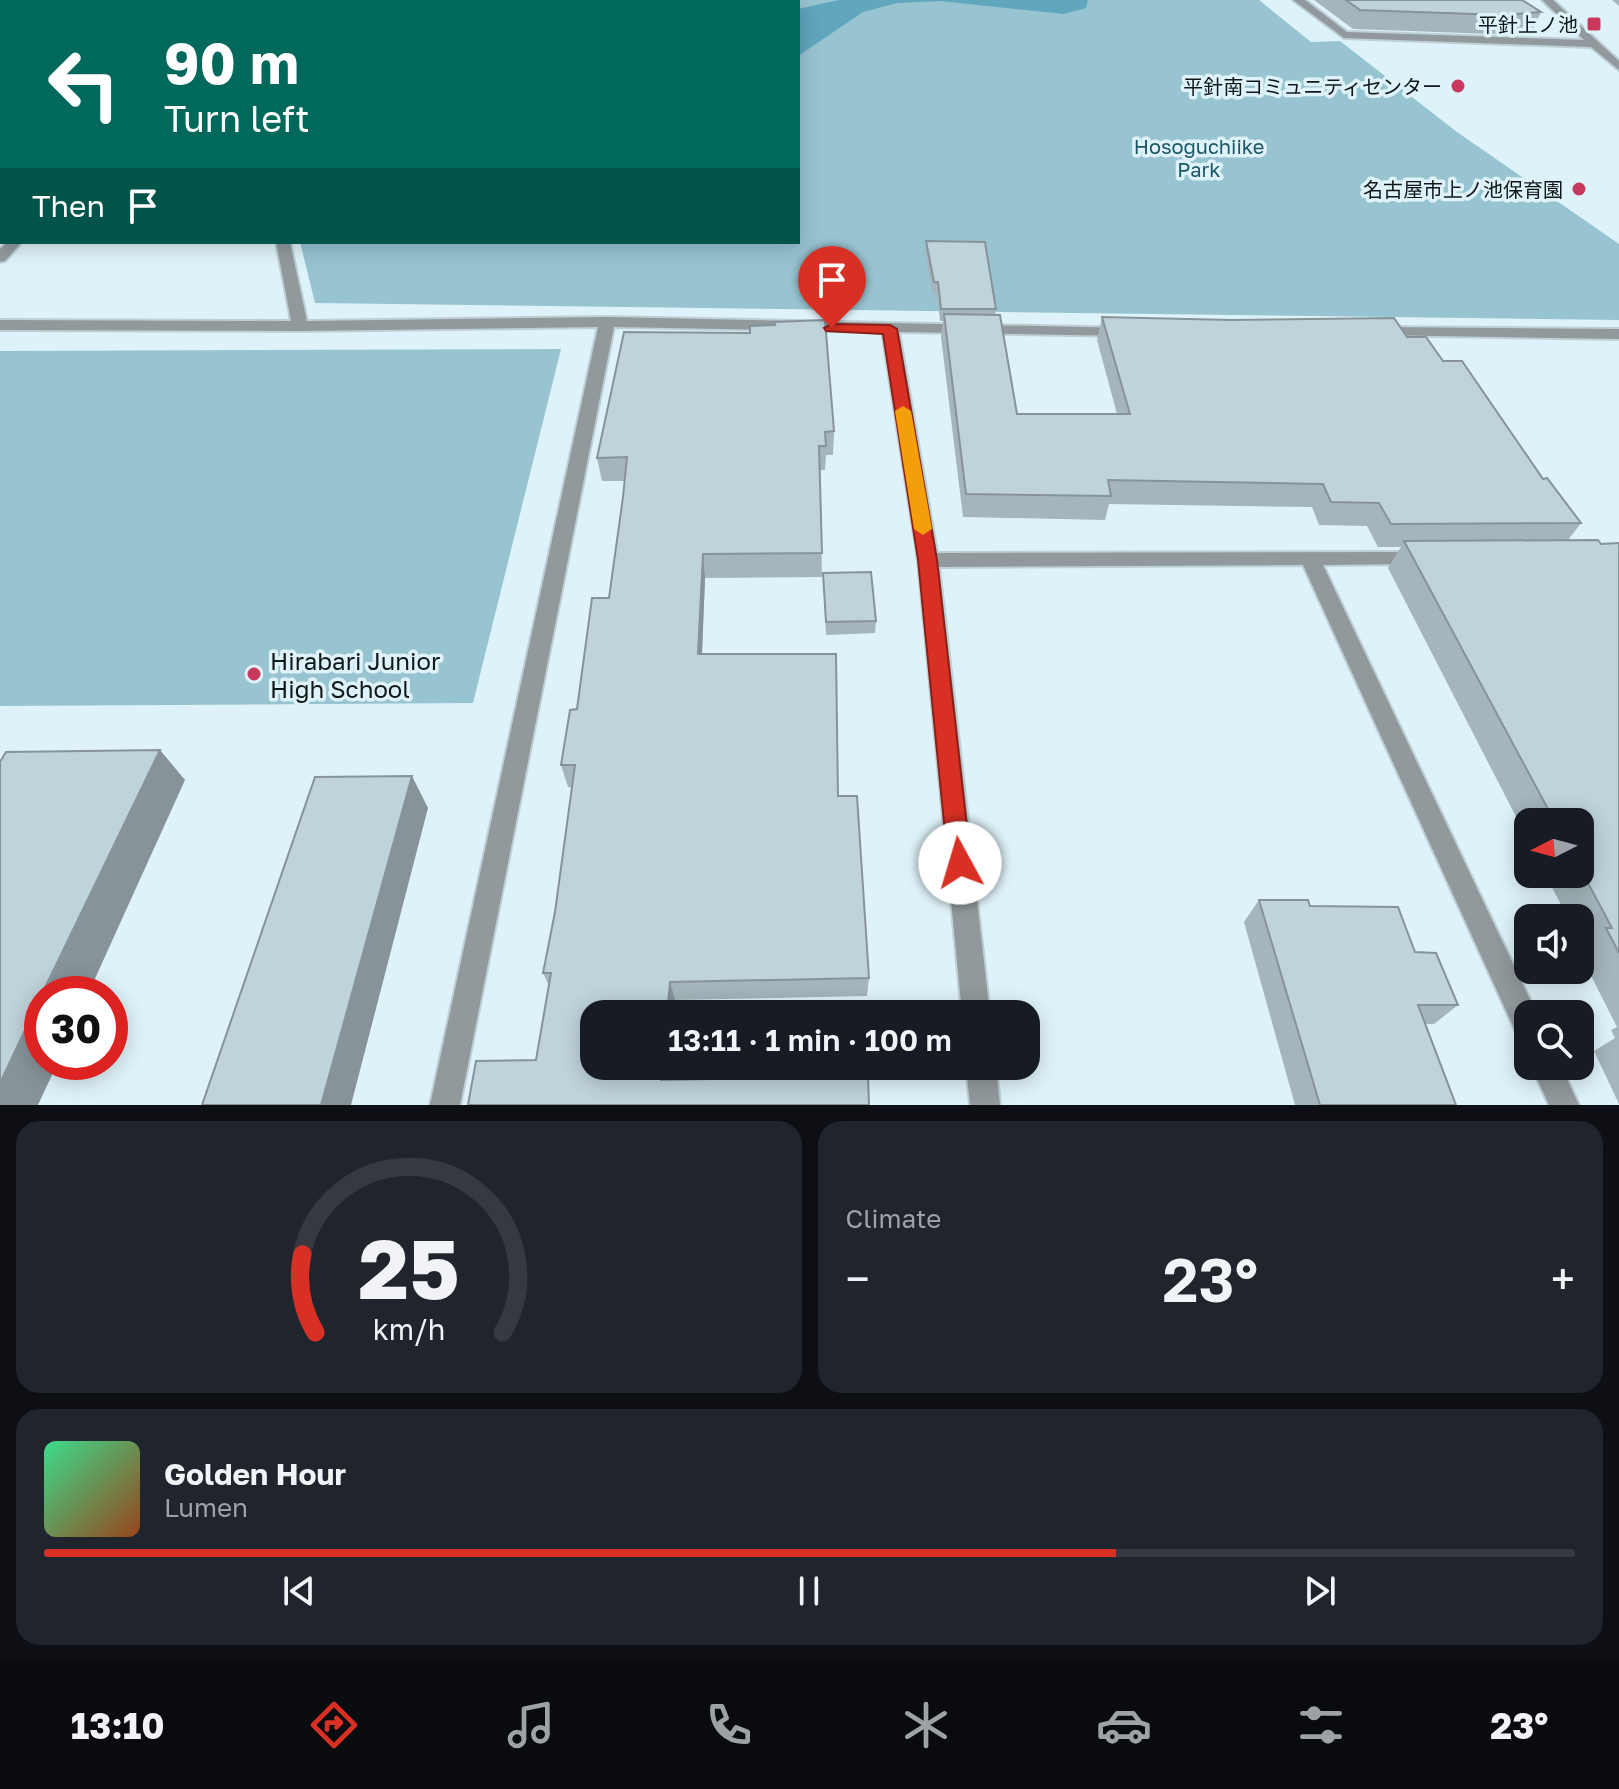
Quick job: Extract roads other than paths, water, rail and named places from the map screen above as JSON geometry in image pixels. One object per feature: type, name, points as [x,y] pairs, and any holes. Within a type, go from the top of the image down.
[{"type":"street","points":[[1298,0],[1344,35],[1593,44]]},
{"type":"street","points":[[1547,0],[1619,67]]},
{"type":"street","points":[[283,244],[300,326]]},
{"type":"street","points":[[445,1105],[607,322]]},
{"type":"street","points":[[0,325],[300,326],[607,322],[1143,331]]},
{"type":"street","points":[[890,329],[928,560],[975,1000]]},
{"type":"street","points":[[1365,332],[1619,334]]},
{"type":"street","points":[[1309,557],[1515,1000]]},
{"type":"street","points":[[928,560],[1433,557]]},
{"type":"street","points":[[982,1080],[985,1105]]},
{"type":"street","points":[[1552,1080],[1564,1105]]},
{"type":"place","name":"平針上ノ池","points":[[1594,24]]},
{"type":"place","name":"平針南コミュニティセンター","points":[[1458,86]]},
{"type":"place","name":"名古屋市上ノ池保育園","points":[[1579,189]]},
{"type":"place","name":"Hirabari Junior High School","points":[[254,674]]},
{"type":"park label","name":"Hosoguchiike Park","points":[[1199,158]]}]
